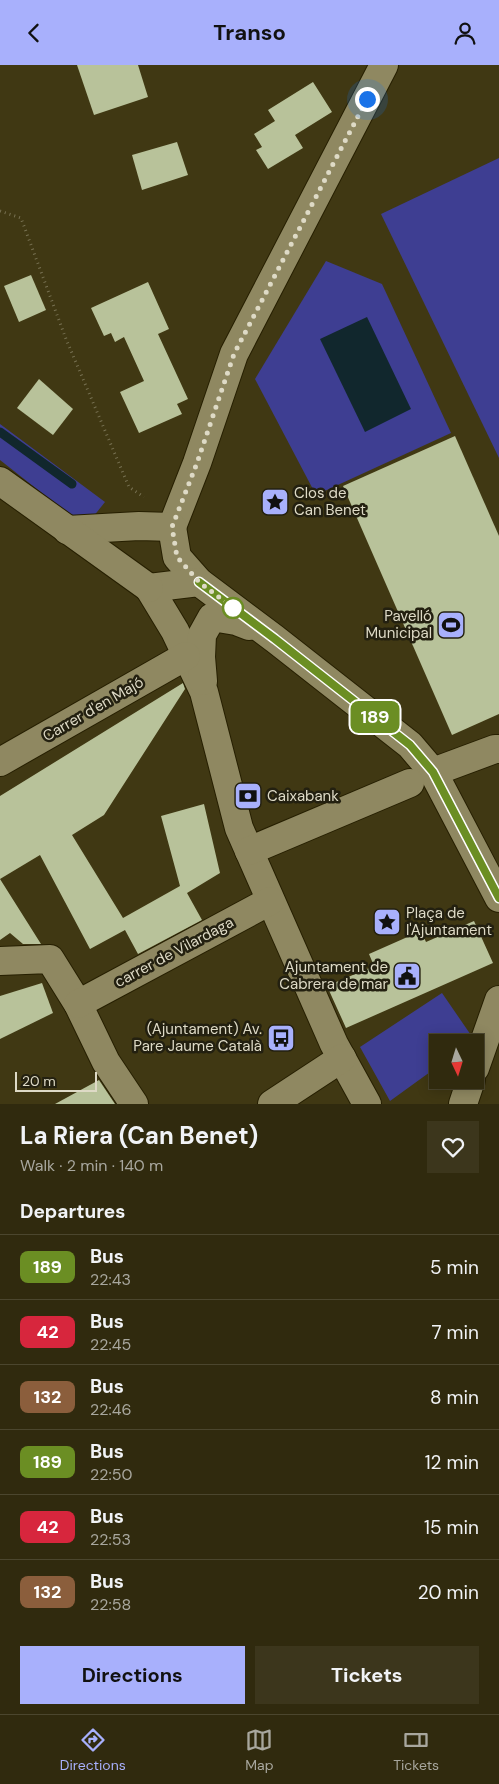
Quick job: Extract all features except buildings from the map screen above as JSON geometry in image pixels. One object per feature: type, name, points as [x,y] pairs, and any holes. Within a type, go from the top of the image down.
[{"type":"street","points":[[384,65],[234,354],[175,521],[177,557],[199,582],[410,745],[422,777],[499,898]]},
{"type":"street","points":[[0,481],[148,588],[175,631],[204,692]]},
{"type":"street","points":[[67,530],[139,526],[175,521]]},
{"type":"street","points":[[113,562],[139,526]]},
{"type":"street","points":[[148,588],[199,582]]},
{"type":"street","points":[[275,639],[236,621],[212,617],[202,635],[201,657],[204,692],[240,829],[270,901],[342,1058],[368,1104]]},
{"type":"street","name":"Carrer d'en Majó","points":[[0,763],[186,656]]},
{"type":"street","points":[[249,851],[422,777],[499,749]]},
{"type":"street","name":"carrer de Vilardaga","points":[[78,1004],[270,901]]},
{"type":"street","points":[[0,961],[50,959],[78,1004],[106,1062],[134,1104]]},
{"type":"street","points":[[484,1042],[499,1000]]},
{"type":"street","points":[[272,1104],[342,1058]]},
{"type":"street","points":[[463,1104],[468,1089]]},
{"type":"path","points":[[0,211],[20,218],[66,339],[129,487],[175,521]]},
{"type":"shaded area","points":[[499,158],[499,458],[381,214]]},
{"type":"shaded area","points":[[326,261],[382,284],[451,433],[316,495],[255,379]]},
{"type":"shaded area","points":[[0,424],[105,502],[85,527],[0,460]]},
{"type":"shaded area","points":[[442,993],[470,1034],[429,1034],[429,1073],[390,1101],[360,1047]]},
{"type":"water","points":[[367,317],[411,409],[365,432],[320,339]]},
{"type":"waterway","points":[[0,432],[72,484]]},
{"type":"bus line","name":"189","points":[[199,582],[410,745],[433,772],[499,898]]},
{"type":"place","name":"Clos de Can Benet","points":[[275,502]]},
{"type":"place","name":"Pavelló Municipal","points":[[451,625]]},
{"type":"place","name":"Caixabank","points":[[248,796]]},
{"type":"place","name":"Plaça de l'Ajuntament","points":[[387,922]]},
{"type":"place","name":"Ajuntament de Cabrera de mar","points":[[407,976]]},
{"type":"place","name":"(Ajuntament) Av. Pare Jaume Català","points":[[281,1038]]},
{"type":"route","points":[[233,608],[199,582],[177,557],[172,527],[197,463],[234,354],[367,99]]}]
